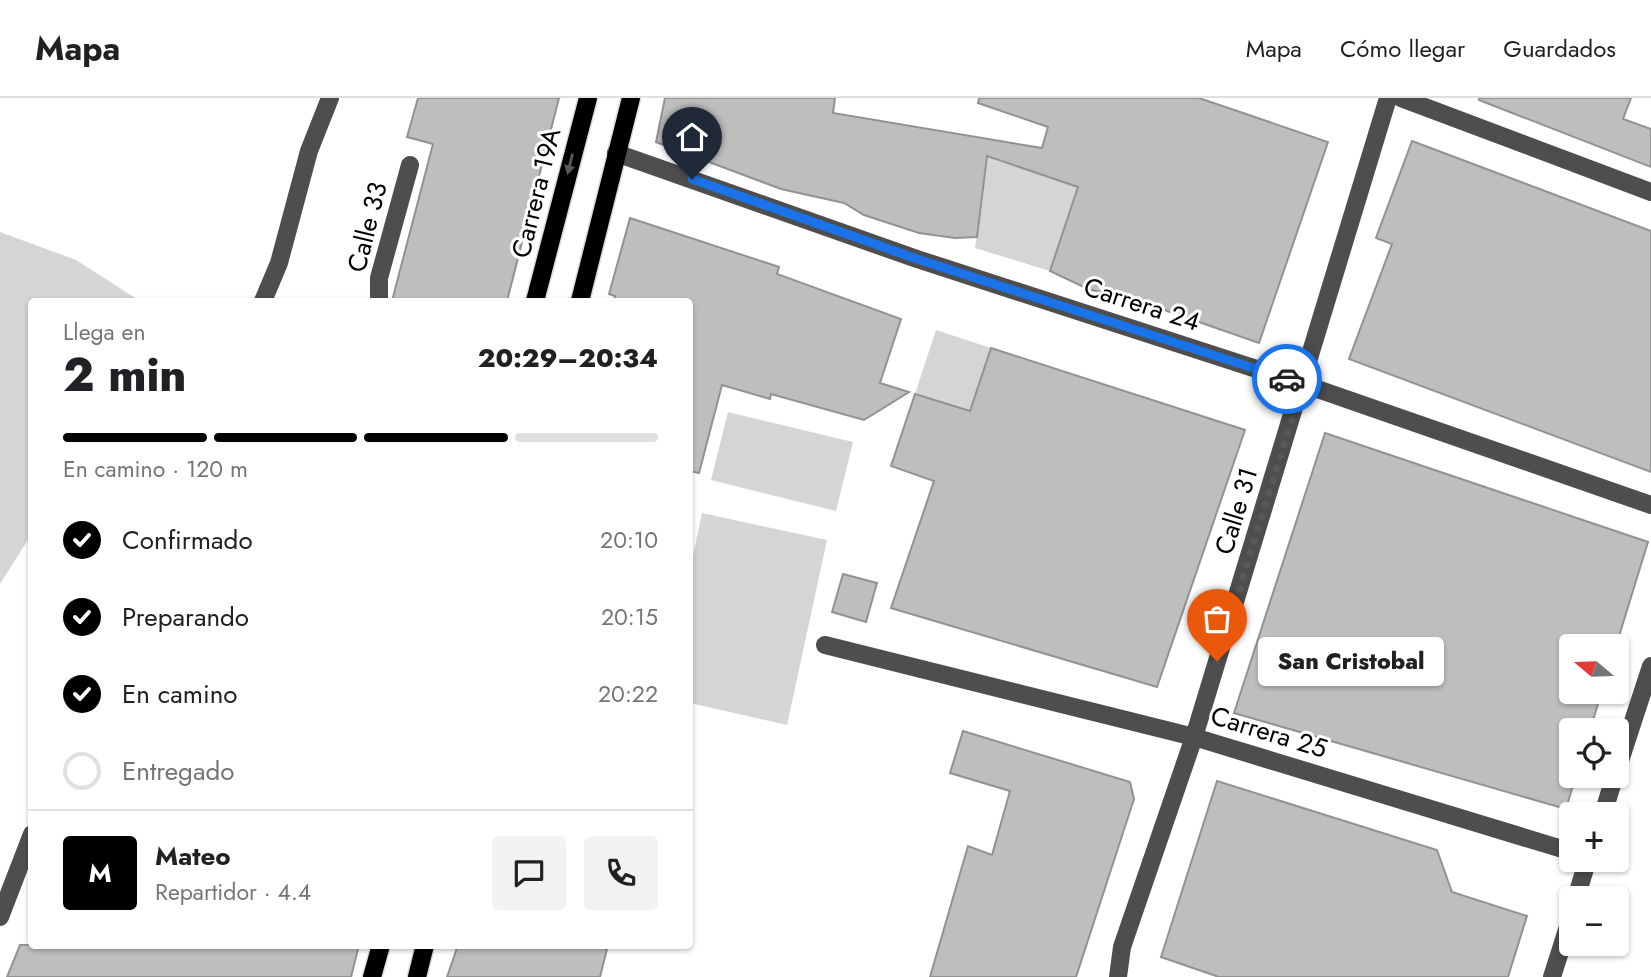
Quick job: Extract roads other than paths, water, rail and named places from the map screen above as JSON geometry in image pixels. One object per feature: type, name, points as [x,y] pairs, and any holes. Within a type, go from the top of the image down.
[{"type":"main road","name":"Carrera 19A","points":[[536,298],[588,98]]},
{"type":"main road","points":[[581,298],[631,98]]},
{"type":"main road","points":[[372,977],[380,949]]},
{"type":"main road","points":[[417,977],[424,949]]},
{"type":"street","points":[[264,298],[279,263],[309,150],[330,98]]},
{"type":"street","points":[[309,150],[343,98]]},
{"type":"street","name":"Calle 31","points":[[1118,977],[1122,947],[1194,737],[1388,98]]},
{"type":"street","points":[[1401,98],[1651,192]]},
{"type":"street","name":"Carrera 24","points":[[616,153],[917,259],[1303,384],[1651,505]]},
{"type":"street","name":"Calle 33","points":[[379,298],[379,278],[410,165]]},
{"type":"street","name":"Carrera 25","points":[[825,645],[1194,737],[1559,848]]},
{"type":"street","points":[[1629,733],[1651,666]]},
{"type":"street","points":[[0,917],[28,844]]},
{"type":"street","points":[[1552,977],[1559,955]]},
{"type":"place","name":"San Cristobal","points":[[1217,661]]}]
